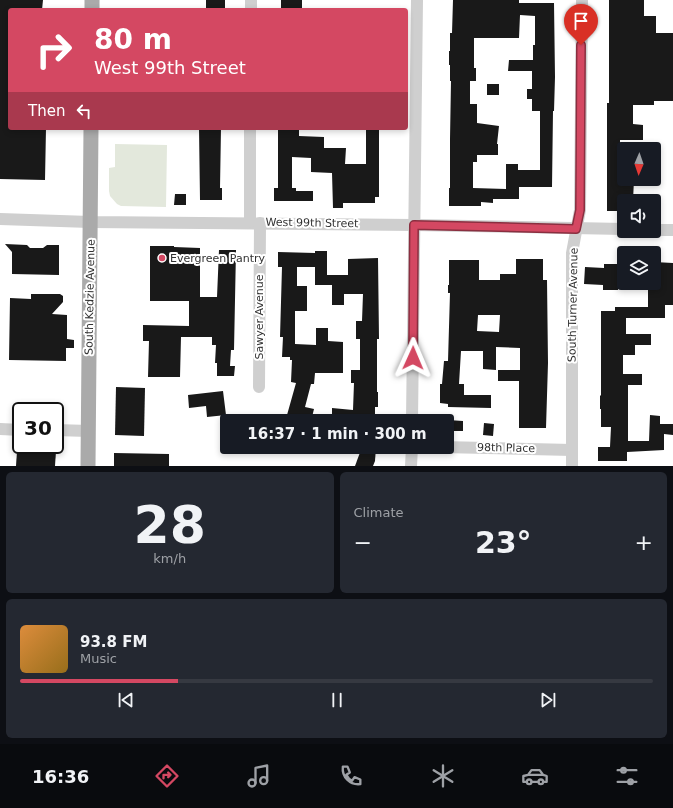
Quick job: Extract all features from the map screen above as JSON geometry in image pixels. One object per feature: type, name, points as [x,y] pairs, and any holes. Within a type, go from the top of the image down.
[{"type":"main road","name":"South Kedzie Avenue","points":[[88,466],[91,130]]},
{"type":"street","points":[[412,414],[417,0]]},
{"type":"street","name":"South Turner Avenue","points":[[572,466],[572,253],[580,210],[582,0]]},
{"type":"street","name":"Sawyer Avenue","points":[[250,130],[255,222],[258,387]]},
{"type":"street","name":"West 99th Street","points":[[0,219],[90,222],[255,222],[617,229]]},
{"type":"street","points":[[661,230],[673,230]]},
{"type":"street","points":[[0,429],[12,430]]},
{"type":"street","points":[[64,430],[89,431]]},
{"type":"street","name":"98th Place","points":[[454,447],[572,450]]},
{"type":"street","points":[[411,466],[412,454]]},
{"type":"shaded area","points":[[115,144],[167,145],[166,207],[121,206],[117,204],[110,196],[109,168],[115,167]]},
{"type":"building","points":[[0,0],[43,0],[42,8],[8,8],[8,130],[46,130],[45,180],[0,179]]},
{"type":"building","points":[[206,0],[225,0],[225,8],[206,8]]},
{"type":"building","points":[[281,0],[302,0],[302,8],[281,8]]},
{"type":"building","points":[[453,0],[519,0],[519,3],[554,3],[555,77],[552,187],[519,187],[519,199],[493,199],[493,203],[481,202],[481,206],[449,206],[451,81],[449,51],[450,33],[452,33]],"holes":[[[520,15],[535,16],[535,45],[533,45],[533,60],[509,60],[508,71],[532,71],[532,89],[527,89],[527,99],[532,99],[532,111],[540,111],[540,170],[518,170],[518,164],[506,164],[506,189],[473,188],[473,162],[477,162],[477,155],[498,155],[497,144],[499,126],[477,123],[477,104],[470,104],[470,81],[476,81],[476,68],[474,68],[474,38],[519,38]]]},
{"type":"building","points":[[609,0],[644,0],[644,16],[656,16],[656,33],[673,33],[673,101],[654,101],[654,105],[633,105],[633,124],[643,125],[643,140],[620,140],[620,142],[617,142],[617,186],[634,186],[633,194],[617,194],[617,211],[607,211],[607,103],[609,103]]},
{"type":"building","points":[[487,84],[499,84],[499,95],[487,95]]},
{"type":"building","points":[[199,130],[221,130],[220,188],[222,188],[222,200],[200,200]]},
{"type":"building","points":[[278,130],[299,130],[299,136],[324,137],[324,148],[346,148],[345,164],[366,164],[366,130],[379,130],[379,197],[375,197],[375,203],[343,203],[343,208],[333,208],[332,173],[311,172],[311,158],[292,157],[292,188],[296,188],[296,191],[313,191],[313,201],[274,201],[274,188],[278,188]]},
{"type":"building","points":[[175,194],[186,194],[186,205],[174,205]]},
{"type":"building","points":[[5,244],[27,245],[30,248],[43,248],[47,245],[59,245],[59,275],[12,274],[12,252]]},
{"type":"building","points":[[150,246],[200,248],[200,297],[217,297],[219,250],[236,250],[234,350],[231,350],[230,366],[235,366],[234,376],[217,376],[217,363],[215,363],[216,345],[212,345],[212,337],[181,337],[180,377],[148,377],[149,341],[143,341],[143,325],[189,326],[189,301],[150,301]]},
{"type":"building","points":[[315,251],[327,251],[327,275],[348,275],[348,259],[378,258],[378,407],[375,407],[375,414],[332,414],[332,408],[353,410],[354,383],[351,383],[351,370],[360,370],[360,339],[356,339],[356,321],[362,321],[363,294],[344,294],[344,305],[332,305],[332,285],[315,285],[315,267],[297,267],[297,286],[307,286],[307,311],[295,311],[295,344],[316,345],[316,328],[328,328],[328,341],[343,342],[343,373],[315,373],[314,384],[311,384],[305,407],[314,409],[313,414],[287,414],[296,383],[291,382],[292,360],[290,360],[290,357],[282,357],[283,337],[280,337],[282,267],[278,267],[278,252],[315,253]]},
{"type":"building","points":[[516,259],[543,259],[543,280],[547,280],[548,363],[546,428],[519,428],[519,381],[498,381],[498,370],[520,370],[520,348],[496,347],[496,370],[483,369],[483,351],[461,351],[459,384],[464,384],[464,395],[491,395],[491,408],[448,407],[448,404],[440,403],[440,384],[442,384],[444,361],[448,361],[450,293],[448,293],[449,260],[479,260],[479,280],[500,280],[500,274],[516,274]],"holes":[[[478,315],[500,315],[499,332],[477,331]]]},
{"type":"building","points":[[661,262],[673,263],[673,305],[665,305],[665,318],[626,318],[626,334],[651,334],[651,345],[635,345],[635,355],[623,355],[623,374],[642,374],[642,385],[628,385],[628,441],[649,441],[650,415],[660,416],[660,424],[673,424],[673,435],[664,434],[664,450],[627,452],[627,461],[598,461],[598,447],[610,447],[611,427],[601,427],[601,311],[615,311],[615,307],[648,307],[648,290],[661,290]]},
{"type":"building","points":[[604,264],[617,264],[617,290],[603,290],[603,285],[584,284],[585,267],[604,268]]},
{"type":"building","points":[[31,294],[60,294],[63,296],[63,302],[52,314],[67,315],[67,339],[74,340],[74,348],[66,348],[66,361],[9,360],[10,298],[31,299]]},
{"type":"building","points":[[116,387],[145,388],[144,436],[115,435]]},
{"type":"building","points":[[223,391],[226,414],[207,417],[206,406],[189,408],[188,395]]},
{"type":"building","points":[[454,420],[463,421],[463,431],[454,431]]},
{"type":"building","points":[[484,423],[494,424],[493,436],[483,435]]},
{"type":"building","points":[[114,453],[169,454],[169,466],[114,466]]},
{"type":"building","points":[[17,454],[56,454],[55,466],[16,466]]},
{"type":"building","points":[[359,454],[376,454],[373,466],[355,466]]},
{"type":"place","name":"Evergreen Pantry","points":[[162,258]]},
{"type":"route","points":[[413,358],[414,225],[576,229],[580,210],[581,45]]}]
